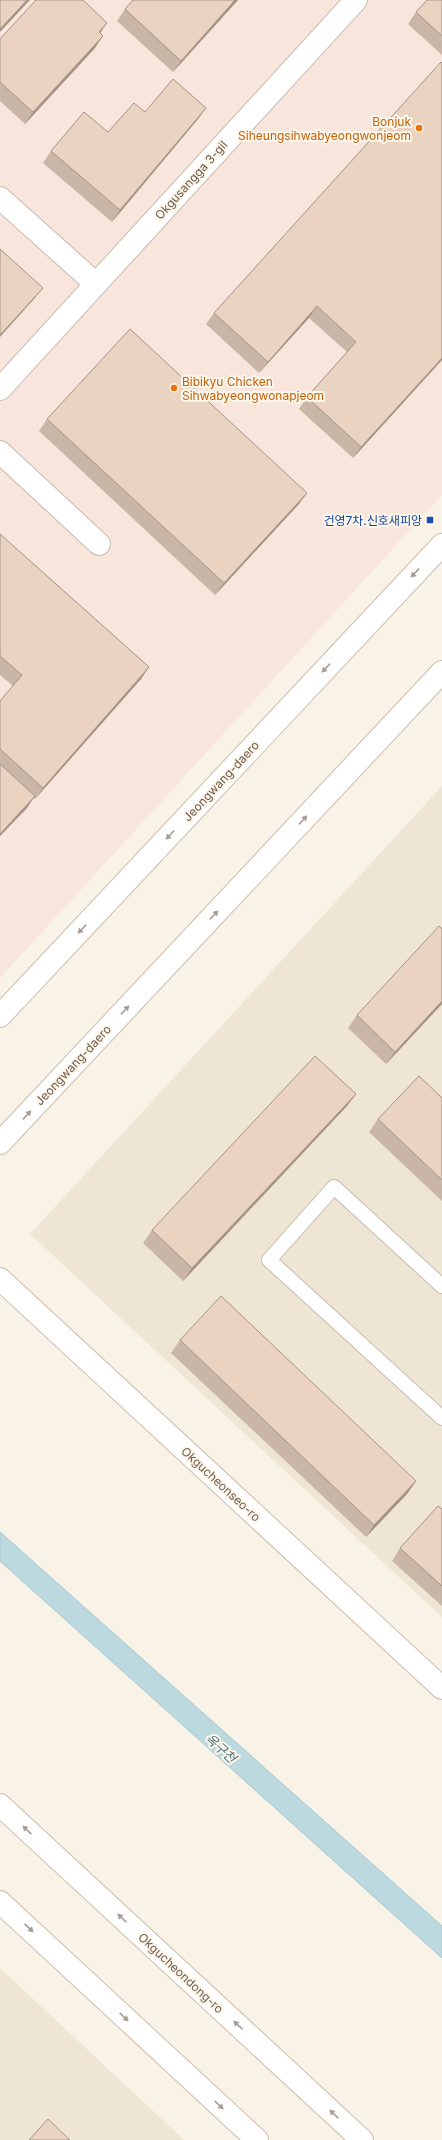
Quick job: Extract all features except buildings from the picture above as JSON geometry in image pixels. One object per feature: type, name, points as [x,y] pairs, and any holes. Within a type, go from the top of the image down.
[{"type":"street","name":"Okgusangga 3-gil","points":[[0,389],[352,1]]},
{"type":"street","points":[[0,198],[96,284]]},
{"type":"street","points":[[0,452],[99,544]]},
{"type":"street","name":"Jeongwang-daero","points":[[0,1016],[442,545]]},
{"type":"street","name":"Jeongwang-daero","points":[[0,1143],[442,672]]},
{"type":"street","name":"Okgucheonseo-ro","points":[[0,1279],[442,1688]]},
{"type":"street","name":"Okgucheondong-ro","points":[[0,1805],[362,2140]]},
{"type":"street","points":[[0,1902],[257,2140]]},
{"type":"lane","points":[[442,1286],[334,1187],[269,1260],[442,1418]]},
{"type":"shaded area","points":[[0,0],[442,0],[442,495],[0,978]]},
{"type":"shaded area","points":[[442,786],[442,1617],[30,1234]]},
{"type":"shaded area","points":[[0,1968],[184,2140],[0,2140]]},
{"type":"water","name":"옥구천","points":[[0,1532],[442,1926],[442,1958],[0,1561]]},
{"type":"place","name":"Bonjuk Siheungsihwabyeongwonjeom","points":[[419,128]]},
{"type":"place","name":"Bibikyu Chicken Sihwabyeongwonapjeom","points":[[174,388]]},
{"type":"place","name":"건영7차.신호새피앙","points":[[430,520]]}]
